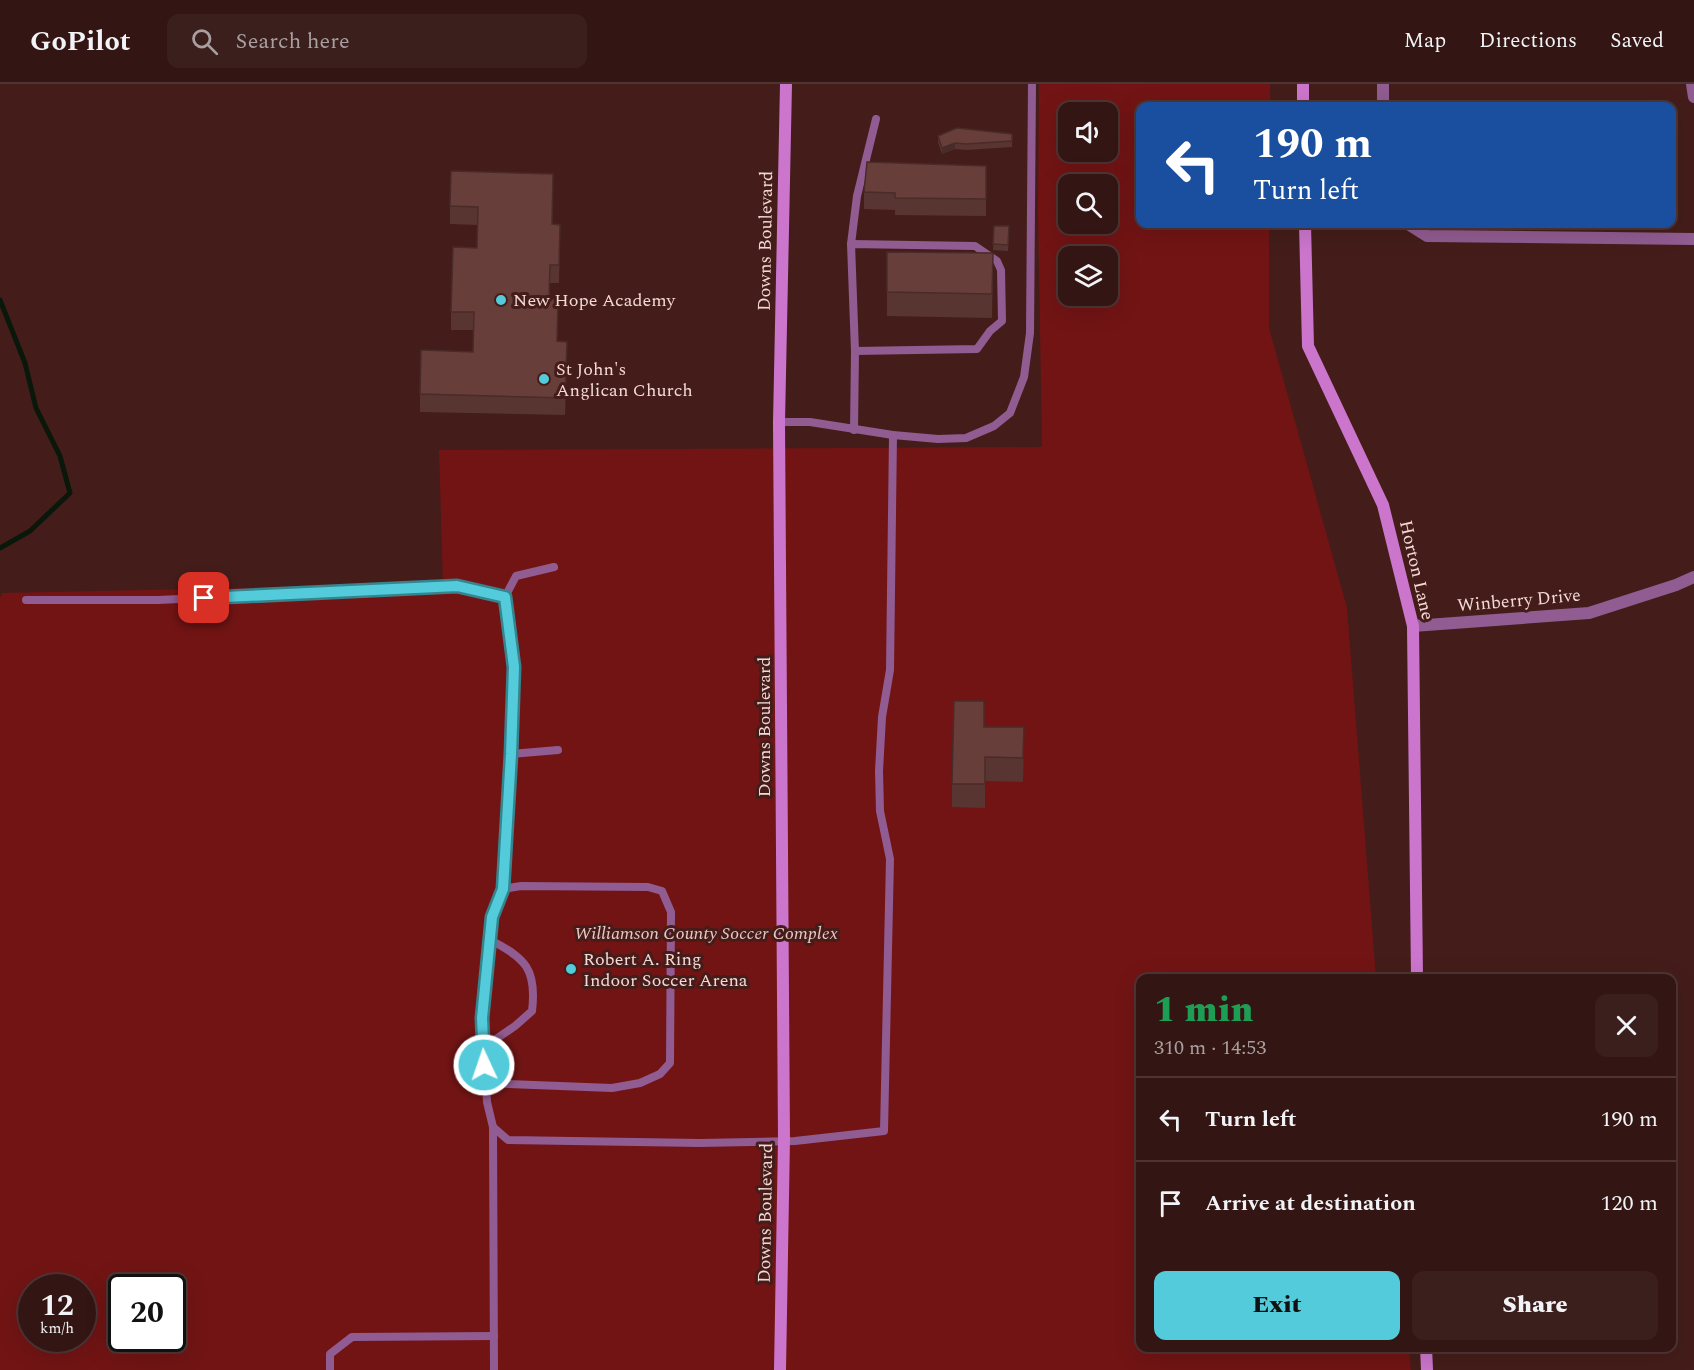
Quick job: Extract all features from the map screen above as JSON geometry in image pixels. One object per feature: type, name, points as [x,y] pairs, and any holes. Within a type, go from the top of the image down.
[{"type":"street","name":"Downs Boulevard","points":[[780,1370],[784,1140],[779,422],[786,84]]},
{"type":"street","points":[[1303,84],[1303,102]]},
{"type":"street","points":[[1383,84],[1383,102]]},
{"type":"street","points":[[1692,84],[1694,97]]},
{"type":"street","name":"Horton Lane","points":[[1305,228],[1308,346],[1383,505],[1413,626],[1417,974]]},
{"type":"street","points":[[1414,228],[1427,236],[1694,239]]},
{"type":"street","name":"Winberry Drive","points":[[1413,626],[1589,613],[1677,585],[1694,577]]},
{"type":"street","points":[[1426,1352],[1427,1370]]},
{"type":"lane","points":[[779,422],[810,422],[854,430],[938,439],[966,438],[994,426],[1010,412],[1024,377],[1030,333],[1032,84]]},
{"type":"lane","points":[[854,430],[855,351],[851,244],[857,196],[876,119]]},
{"type":"lane","points":[[851,244],[975,246],[997,261],[1001,270],[1002,321],[990,331],[977,349],[855,351]]},
{"type":"lane","points":[[493,1127],[508,1140],[700,1143],[795,1141],[884,1131],[890,859],[880,811],[879,771],[882,717],[890,670],[893,435]]},
{"type":"lane","points":[[494,1370],[493,1127],[487,1102],[482,1018],[492,917],[503,889],[511,754],[514,667],[505,597],[516,576],[554,567]]},
{"type":"lane","points":[[26,600],[158,600],[457,586],[505,597]]},
{"type":"lane","points":[[511,754],[558,750]]},
{"type":"lane","points":[[486,1083],[612,1088],[650,1079],[660,1074],[670,1064],[671,912],[662,891],[648,887],[521,886],[503,889]]},
{"type":"lane","points":[[483,1048],[532,1011],[534,992],[529,969],[514,951],[490,940]]},
{"type":"lane","points":[[330,1370],[330,1354],[352,1337],[494,1336]]},
{"type":"green space","name":"Williamson County Soccer Complex","points":[[1039,84],[1270,84],[1270,102],[1136,102],[1136,228],[1269,228],[1269,328],[1347,608],[1376,974],[1136,974],[1136,1352],[1409,1352],[1411,1370],[0,1370],[0,598],[2,593],[443,584],[439,450],[1042,447],[1038,209]]},
{"type":"building","points":[[957,128],[1012,134],[1012,141],[955,143],[942,148],[938,136]]},
{"type":"building","points":[[867,162],[986,166],[986,199],[895,198],[895,193],[864,192]]},
{"type":"building","name":"New Hope Academy","points":[[451,171],[553,174],[552,224],[560,225],[559,265],[550,265],[549,299],[558,299],[557,341],[567,342],[565,398],[420,394],[421,350],[473,352],[474,312],[451,312],[453,247],[477,248],[478,207],[450,206]]},
{"type":"building","points":[[994,226],[1009,226],[1008,245],[993,244]]},
{"type":"building","points":[[887,252],[993,253],[992,294],[887,292]]},
{"type":"building","points":[[954,701],[984,701],[984,727],[1024,727],[1023,758],[985,757],[985,784],[952,784]]},
{"type":"waterway","points":[[0,300],[25,363],[36,408],[60,456],[70,493],[30,531],[0,548]]},
{"type":"place","name":"New Hope Academy","points":[[501,300]]},
{"type":"place","name":"St John's Anglican Church","points":[[544,379]]},
{"type":"place","name":"Robert A. Ring Indoor Soccer Arena","points":[[571,969]]},
{"type":"route","points":[[204,598],[457,586],[505,597],[514,667],[511,754],[503,889],[492,917],[482,1018],[484,1065]]}]
